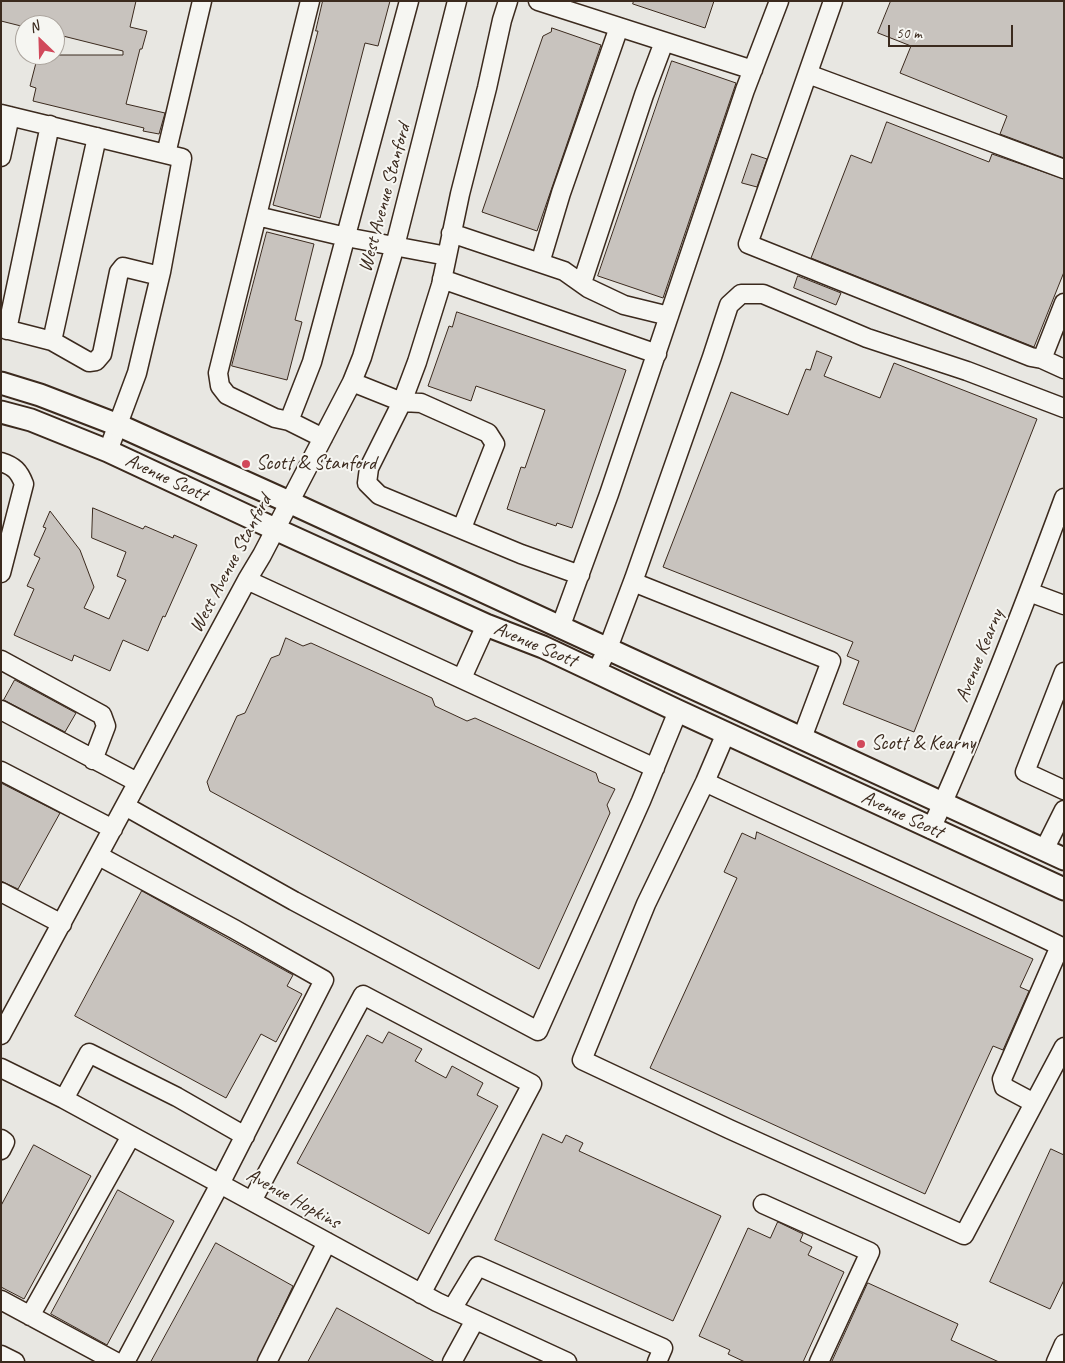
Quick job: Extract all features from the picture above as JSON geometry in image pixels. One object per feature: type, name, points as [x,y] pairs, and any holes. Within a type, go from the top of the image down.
[{"type":"main road","name":"Avenue Scott","points":[[1,383],[40,395],[118,425],[560,628],[608,648],[1064,859]]},
{"type":"main road","name":"Avenue Scott","points":[[1,412],[31,420],[108,450],[275,529],[486,624],[543,647],[931,829],[1064,889]]},
{"type":"street","points":[[166,154],[202,1]]},
{"type":"street","points":[[310,1],[218,373],[220,386],[227,395],[275,418],[289,421],[324,438]]},
{"type":"street","points":[[289,421],[312,362],[409,1]]},
{"type":"street","name":"West Avenue Stanford","points":[[2,1032],[99,856],[137,782],[324,438],[352,382],[362,358],[395,246],[457,1]]},
{"type":"street","points":[[508,1],[451,233],[442,279],[417,362],[402,402],[369,468],[367,483],[380,495],[521,554],[580,575]]},
{"type":"street","points":[[538,1],[753,70]]},
{"type":"street","points":[[560,628],[610,494],[753,70],[779,1]]},
{"type":"street","points":[[833,1],[748,244],[1031,357],[1042,358],[1064,368]]},
{"type":"street","points":[[540,263],[561,193],[619,27]]},
{"type":"street","points":[[582,283],[641,104],[664,42]]},
{"type":"street","points":[[808,74],[1064,169]]},
{"type":"street","points":[[1,157],[6,115],[182,158],[160,276],[137,373],[108,450]]},
{"type":"street","points":[[50,125],[4,329],[52,341],[89,362],[96,361],[102,354],[119,272],[123,267],[160,276]]},
{"type":"street","points":[[52,341],[98,137]]},
{"type":"street","points":[[257,216],[346,237],[447,256]]},
{"type":"street","points":[[451,233],[564,271],[582,283],[624,304],[670,316]]},
{"type":"street","points":[[442,279],[656,354]]},
{"type":"street","points":[[596,672],[608,648],[633,582],[710,365],[729,304],[741,294],[763,294],[867,338],[967,370],[1064,408]]},
{"type":"street","points":[[1042,358],[1064,303]]},
{"type":"street","points":[[352,382],[402,402],[420,403],[488,433],[495,444],[462,528]]},
{"type":"street","points":[[1,462],[11,465],[20,473],[24,484],[1,573]]},
{"type":"street","name":"Avenue Kearny","points":[[931,829],[1029,592],[1064,498]]},
{"type":"street","points":[[247,580],[655,768]]},
{"type":"street","points":[[633,582],[831,661],[802,738]]},
{"type":"street","points":[[1029,592],[1064,605]]},
{"type":"street","points":[[462,678],[480,642],[486,624]]},
{"type":"street","points":[[1,660],[102,715],[106,726],[93,760]]},
{"type":"street","points":[[1064,672],[1025,772],[1064,790]]},
{"type":"street","points":[[1,710],[137,782]]},
{"type":"street","points":[[125,806],[294,901],[538,1031],[655,768],[678,711]]},
{"type":"street","points":[[726,733],[705,782],[646,904],[582,1060],[729,1129],[964,1235],[1064,1047]]},
{"type":"street","points":[[1,771],[113,829]]},
{"type":"street","points":[[705,782],[792,823],[944,890],[1062,947],[1002,1079],[1004,1087],[1034,1103]]},
{"type":"street","points":[[1044,850],[1064,810]]},
{"type":"street","points":[[99,856],[234,928],[324,980],[245,1136],[126,1362]]},
{"type":"street","points":[[1,892],[62,924]]},
{"type":"street","points":[[252,1201],[363,995],[532,1084],[421,1294]]},
{"type":"street","points":[[64,1099],[90,1052],[177,1097],[245,1136]]},
{"type":"street","name":"Avenue Hopkins","points":[[1,1068],[64,1099],[421,1294],[566,1362]]},
{"type":"street","points":[[30,1316],[132,1136]]},
{"type":"street","points":[[1,1139],[6,1142],[1,1150]]},
{"type":"street","points":[[763,1204],[870,1252],[819,1362]]},
{"type":"street","points":[[267,1362],[327,1242]]},
{"type":"street","points":[[452,1309],[478,1266],[663,1348],[656,1362]]},
{"type":"street","points":[[1,1300],[116,1362]]},
{"type":"street","points":[[452,1362],[475,1320]]},
{"type":"street","points":[[1056,1362],[1064,1344]]},
{"type":"street","points":[[1,1355],[15,1362]]},
{"type":"shaded area","points":[[1,1],[1064,1],[1064,1362],[1,1362]]},
{"type":"building","points":[[1,1],[136,1],[130,27],[147,31],[142,49],[140,49],[126,104],[165,113],[159,134],[143,131],[144,128],[33,101],[36,88],[30,86],[35,65],[65,65],[65,55],[123,55],[123,51],[65,36],[65,15],[15,15],[15,24],[1,21]]},
{"type":"building","points":[[323,1],[390,1],[378,46],[365,43],[320,218],[273,205],[318,31],[316,31]]},
{"type":"building","points":[[634,1],[714,1],[705,28],[633,4]]},
{"type":"building","points":[[891,1],[1064,1],[1064,158],[1000,134],[1007,116],[900,73],[911,46],[878,33]]},
{"type":"building","points":[[552,28],[601,45],[537,231],[482,212],[543,36],[551,32]]},
{"type":"building","points":[[672,61],[736,83],[663,298],[598,276]]},
{"type":"building","points":[[887,122],[989,162],[992,154],[1064,179],[1064,272],[1034,347],[811,258],[851,155],[871,163]]},
{"type":"building","points":[[752,154],[767,159],[757,187],[742,183]]},
{"type":"building","points":[[267,232],[314,244],[295,320],[302,322],[287,380],[232,366]]},
{"type":"building","points":[[798,276],[841,293],[836,305],[794,288]]},
{"type":"building","points":[[457,312],[626,370],[572,528],[557,523],[556,526],[507,509],[521,467],[525,468],[545,410],[476,386],[471,401],[428,386],[449,326],[452,327]]},
{"type":"building","points":[[817,351],[832,357],[824,376],[880,398],[894,363],[1037,419],[914,732],[843,704],[859,661],[847,656],[853,642],[663,567],[731,392],[788,415],[806,369],[810,370]]},
{"type":"building","points":[[93,508],[143,529],[145,526],[173,538],[174,535],[197,545],[148,651],[123,640],[110,671],[74,655],[72,661],[14,635],[34,589],[27,586],[40,558],[34,555],[46,528],[43,527],[50,511],[80,550],[94,587],[84,608],[109,619],[126,580],[117,576],[126,552],[92,538]]},
{"type":"building","points":[[286,638],[303,646],[311,643],[432,698],[435,706],[467,721],[475,718],[596,773],[599,782],[615,789],[607,805],[610,813],[539,969],[210,791],[207,782],[237,716],[245,713],[271,658],[279,655]]},
{"type":"building","points":[[15,680],[76,713],[65,732],[4,700]]},
{"type":"building","points":[[1,783],[60,813],[18,889],[1,881]]},
{"type":"building","points":[[757,832],[1033,959],[1020,987],[1029,991],[1003,1050],[993,1046],[925,1194],[650,1068],[737,878],[724,872],[742,833],[755,839]]},
{"type":"building","points":[[142,891],[293,975],[287,986],[302,994],[276,1042],[261,1034],[226,1098],[75,1016]]},
{"type":"building","points":[[389,1032],[422,1049],[415,1061],[433,1071],[446,1078],[452,1066],[483,1083],[477,1095],[498,1106],[429,1234],[297,1163],[367,1035],[382,1043]]},
{"type":"building","points":[[543,1134],[562,1143],[566,1135],[583,1143],[579,1151],[721,1216],[673,1321],[495,1240]]},
{"type":"building","points":[[34,1145],[91,1176],[24,1299],[1,1287],[1,1206]]},
{"type":"building","points":[[1051,1149],[1064,1155],[1064,1280],[1050,1309],[990,1282]]},
{"type":"building","points":[[118,1190],[174,1221],[107,1345],[51,1314]]},
{"type":"building","points":[[778,1222],[803,1234],[800,1241],[812,1247],[808,1255],[844,1272],[803,1362],[745,1362],[728,1354],[730,1350],[699,1336],[748,1228],[770,1238]]},
{"type":"building","points":[[216,1243],[293,1286],[257,1362],[151,1362]]},
{"type":"building","points":[[868,1283],[958,1324],[951,1340],[999,1362],[832,1362]]},
{"type":"building","points":[[337,1308],[435,1362],[308,1362]]},
{"type":"place","name":"Scott & Stanford","points":[[246,464]]},
{"type":"place","name":"Scott & Kearny","points":[[861,744]]}]
